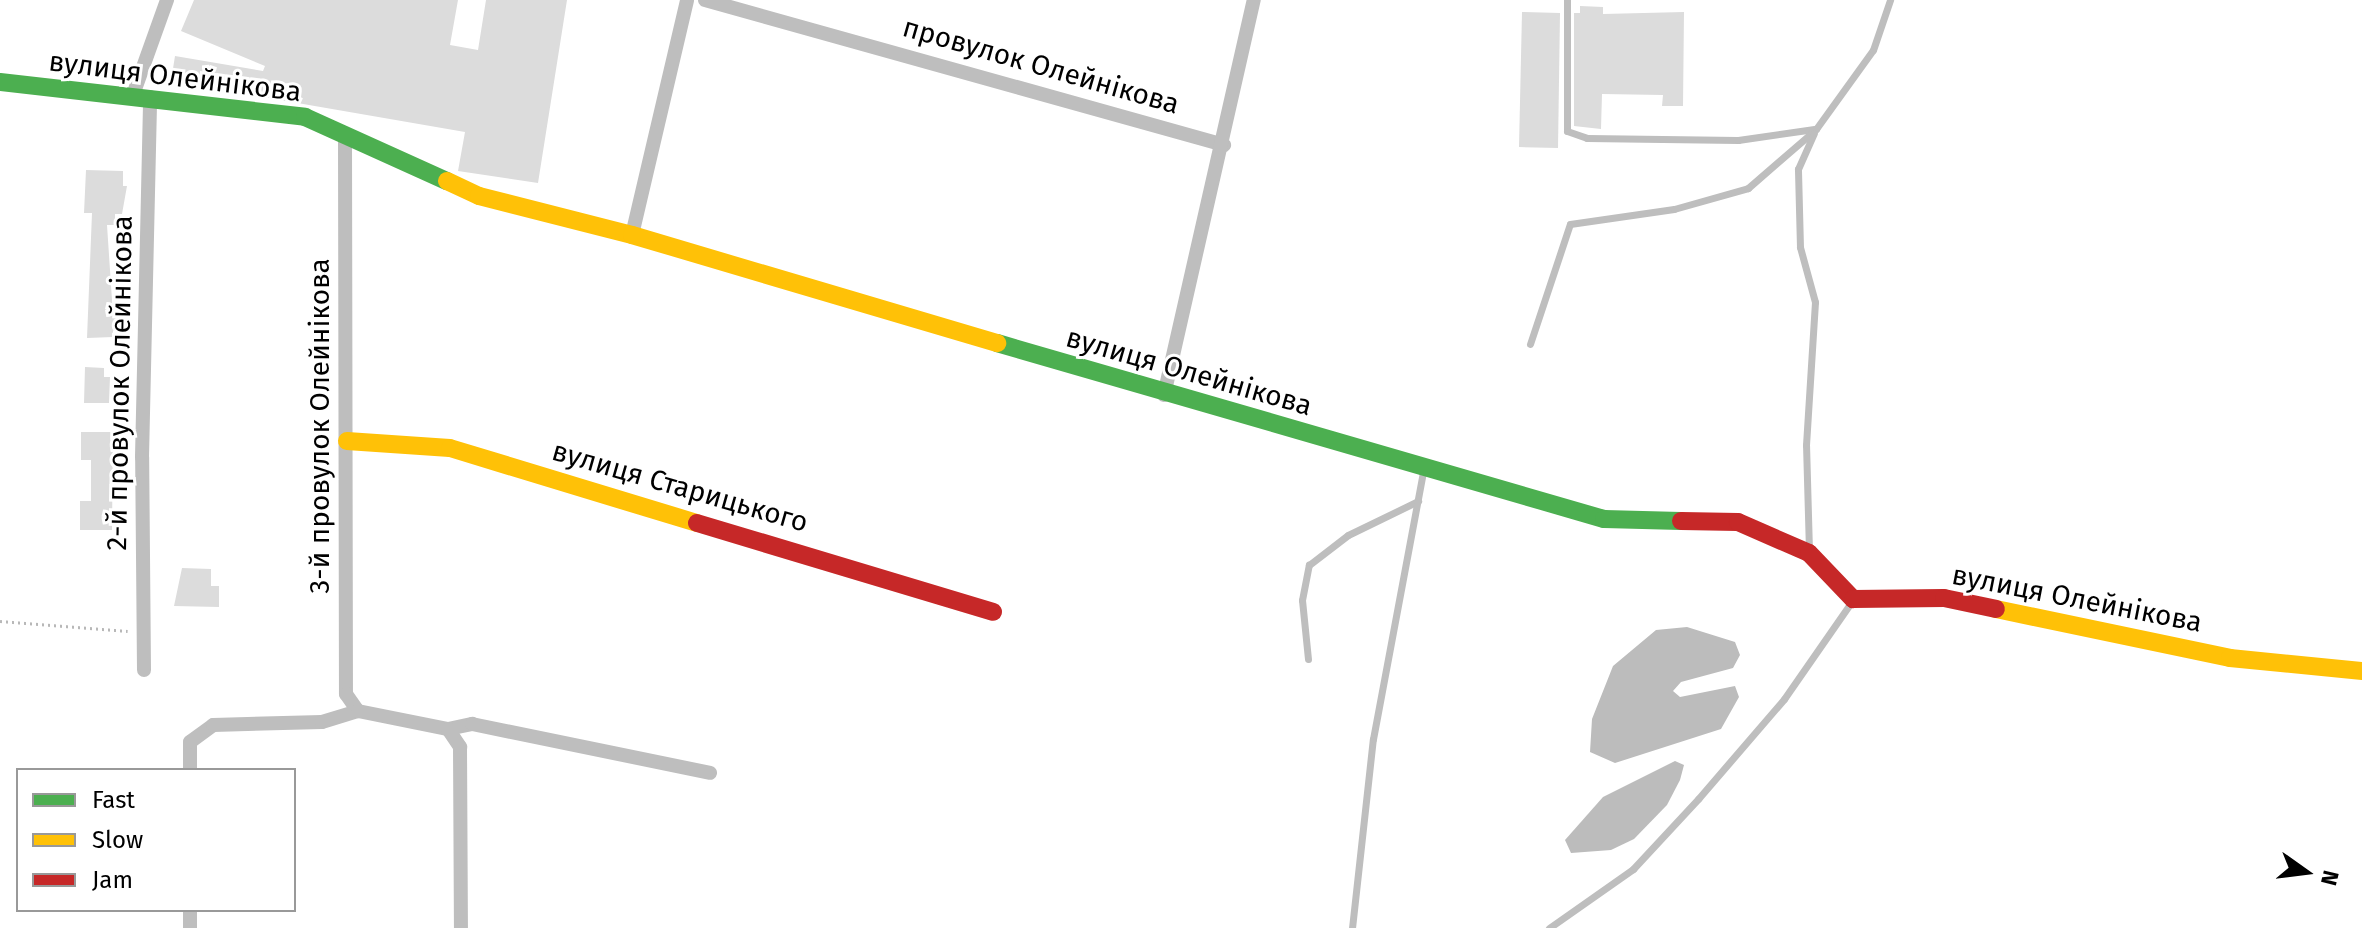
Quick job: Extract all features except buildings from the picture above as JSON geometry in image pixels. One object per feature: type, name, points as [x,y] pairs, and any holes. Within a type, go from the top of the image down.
[{"type":"street","name":"2-й провулок Олейнікова","points":[[144,670],[142,96],[167,0]]},
{"type":"street","points":[[632,235],[687,0]]},
{"type":"street","name":"провулок Олейнікова","points":[[705,0],[1224,145]]},
{"type":"street","points":[[1164,395],[1224,145],[1254,0]]},
{"type":"street","name":"вулиця Олейнікова","points":[[0,82],[44,91],[142,96],[305,117],[479,196],[632,235],[1164,395],[1424,469],[1604,519],[1738,522],[1809,553],[1853,599],[1944,598],[2230,658],[2362,671]]},
{"type":"street","name":"3-й провулок Олейнікова","points":[[345,137],[346,694],[358,711]]},
{"type":"street","name":"вулиця Старицького","points":[[347,441],[450,448],[993,612]]},
{"type":"street","points":[[190,768],[190,742],[213,725],[322,722],[358,711],[448,729],[472,724],[710,773]]},
{"type":"street","points":[[448,729],[460,747],[461,928]]},
{"type":"lane","points":[[1567,0],[1567,131],[1587,138],[1738,140],[1816,129]]},
{"type":"lane","points":[[1809,553],[1806,445],[1815,302],[1800,247],[1798,169],[1816,129],[1873,50],[1890,0]]},
{"type":"lane","points":[[1530,344],[1570,224],[1674,209],[1748,188],[1816,129]]},
{"type":"lane","points":[[1352,928],[1373,739],[1424,469]]},
{"type":"lane","points":[[1308,659],[1302,600],[1309,565],[1348,535],[1418,501]]},
{"type":"lane","points":[[1549,928],[1633,869],[1698,799],[1784,699],[1853,599]]},
{"type":"path","points":[[0,621],[144,633]]},
{"type":"shaded area","points":[[1687,627],[1735,642],[1740,655],[1733,668],[1681,682],[1673,691],[1680,697],[1735,686],[1739,697],[1721,729],[1615,763],[1590,752],[1592,719],[1613,666],[1656,630]]},
{"type":"shaded area","points":[[1675,761],[1684,765],[1667,805],[1634,839],[1611,850],[1571,853],[1565,840],[1603,797]]},
{"type":"traffic: fast","points":[[0,82],[305,117],[447,181]]},
{"type":"traffic: fast","points":[[997,343],[1604,519],[1681,521]]},
{"type":"traffic: slow","points":[[447,181],[479,196],[632,235],[997,343]]},
{"type":"traffic: slow","points":[[347,441],[450,448],[697,523]]},
{"type":"traffic: slow","points":[[1996,609],[2230,658],[2362,671]]},
{"type":"traffic: jam","points":[[1681,521],[1738,522],[1809,553],[1853,599],[1944,598],[1996,609]]},
{"type":"traffic: jam","points":[[697,523],[993,612]]}]
